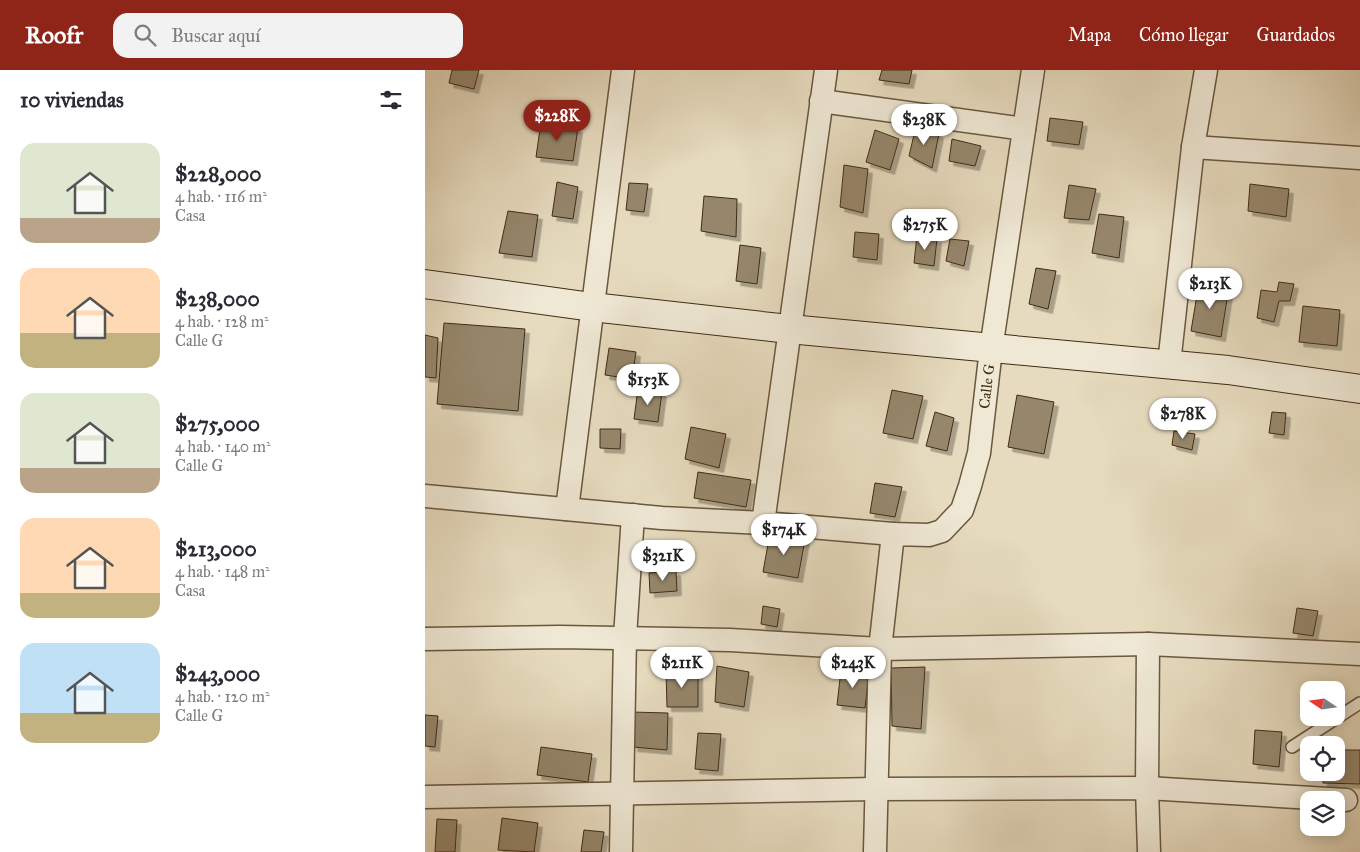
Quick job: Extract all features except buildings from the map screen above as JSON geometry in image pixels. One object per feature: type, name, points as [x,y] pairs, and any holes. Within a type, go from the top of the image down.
[{"type":"street","points":[[567,509],[623,70]]},
{"type":"street","points":[[763,522],[826,70]]},
{"type":"street","name":"Calle G","points":[[425,496],[633,515],[763,522],[893,534],[929,535],[942,531],[962,510],[979,453],[991,349],[1033,70]]},
{"type":"street","points":[[1169,364],[1193,146],[1206,70]]},
{"type":"street","points":[[821,101],[1024,130]]},
{"type":"street","points":[[1193,146],[1360,158]]},
{"type":"street","points":[[425,284],[592,307],[789,329],[1228,370],[1360,389]]},
{"type":"street","points":[[621,852],[625,637],[633,515]]},
{"type":"street","points":[[875,852],[880,649],[893,534]]},
{"type":"street","points":[[425,639],[625,637],[730,640],[880,649],[1148,644],[1360,654]]},
{"type":"street","points":[[1148,644],[1147,788],[1149,852]]},
{"type":"street","points":[[425,797],[876,789],[1147,788],[1346,800]]},
{"type":"lane","points":[[1292,747],[1360,703]]}]
